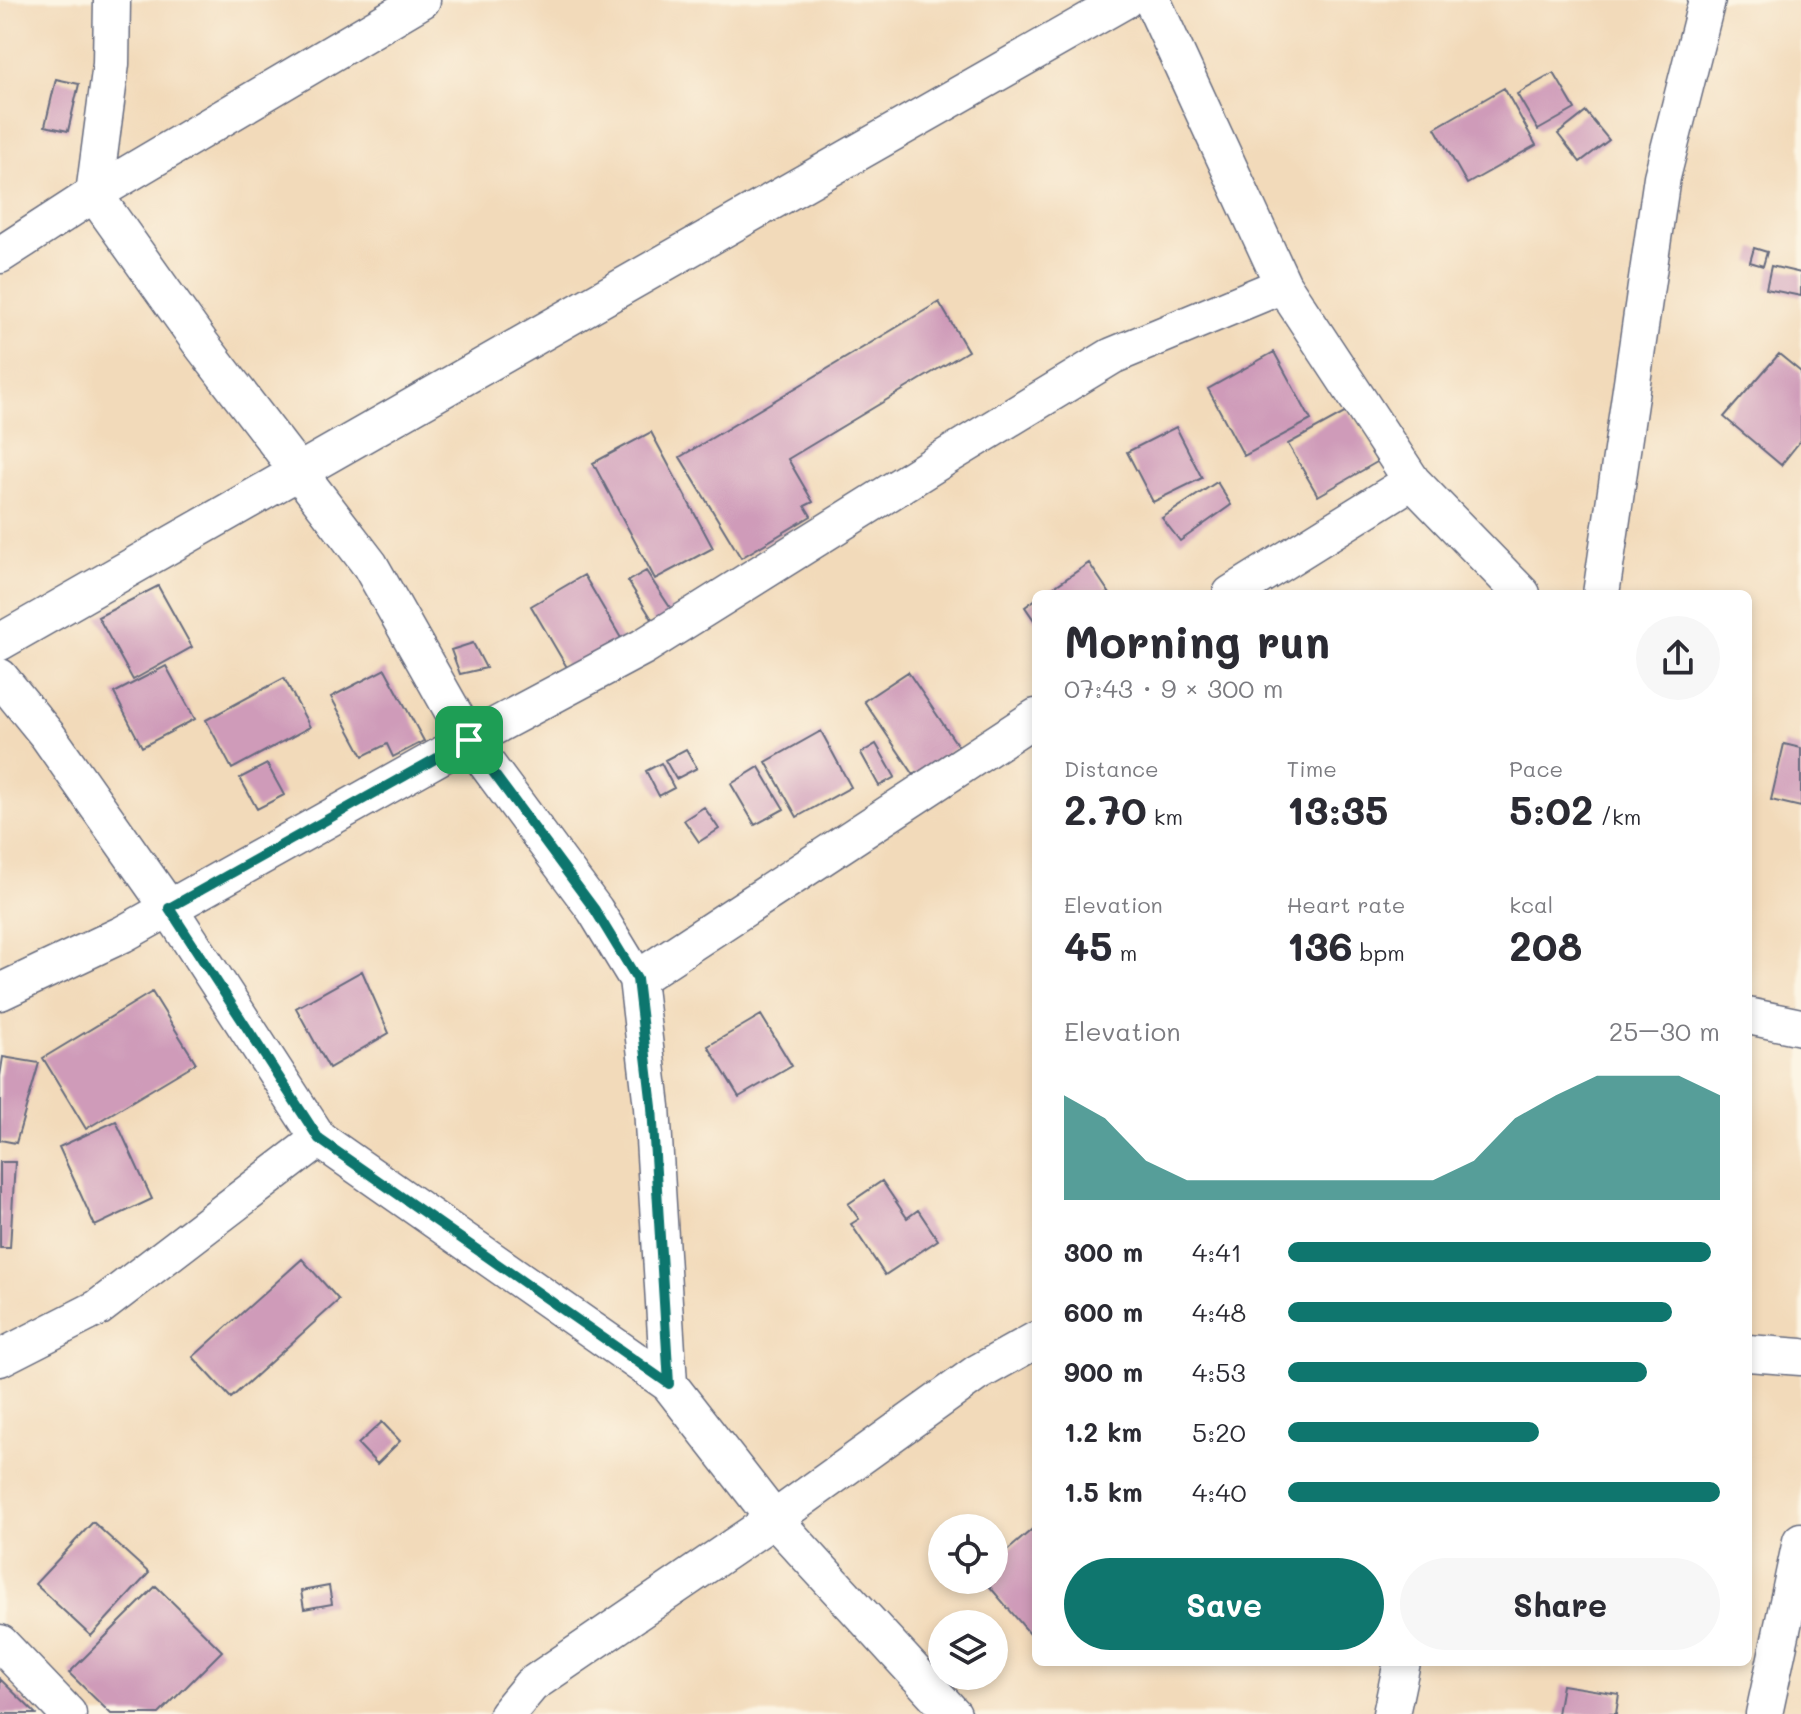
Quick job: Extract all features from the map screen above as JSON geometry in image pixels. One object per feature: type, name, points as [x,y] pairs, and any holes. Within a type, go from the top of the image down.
[{"type":"street","points":[[112,0],[111,64],[94,194],[201,344],[370,565],[469,740],[595,910],[637,979],[652,1107],[669,1384]]},
{"type":"street","points":[[0,255],[94,194],[422,0]]},
{"type":"street","points":[[0,642],[1125,0]]},
{"type":"street","points":[[1152,0],[1283,285],[1412,481],[1518,590]]},
{"type":"street","points":[[1602,590],[1662,177],[1707,0]]},
{"type":"street","points":[[0,992],[123,934],[469,740],[643,647],[1112,356],[1283,285]]},
{"type":"street","points":[[1237,590],[1412,481]]},
{"type":"street","points":[[0,677],[48,736],[169,908],[319,1139],[669,1384],[774,1519],[953,1714]]},
{"type":"street","points":[[637,979],[1032,720]]},
{"type":"street","points":[[0,722],[48,736]]},
{"type":"street","points":[[1752,1017],[1801,1027]]},
{"type":"street","points":[[0,1358],[98,1308],[319,1139]]},
{"type":"street","points":[[507,1714],[531,1685],[774,1519],[977,1373],[1032,1342]]},
{"type":"street","points":[[1752,1353],[1801,1357]]},
{"type":"street","points":[[1764,1714],[1801,1541]]},
{"type":"street","points":[[0,1643],[68,1714]]},
{"type":"street","points":[[1391,1714],[1401,1666]]},
{"type":"building","points":[[1554,73],[1575,109],[1538,130],[1517,94]]},
{"type":"building","points":[[56,79],[79,84],[68,131],[45,126]]},
{"type":"building","points":[[1504,88],[1536,145],[1467,184],[1435,128]]},
{"type":"building","points":[[1586,112],[1609,140],[1580,162],[1558,134]]},
{"type":"building","points":[[1754,248],[1767,252],[1763,266],[1750,262]]},
{"type":"building","points":[[1771,266],[1801,273],[1801,296],[1766,289]]},
{"type":"building","points":[[939,302],[968,351],[788,459],[813,502],[805,506],[811,516],[741,558],[680,457]]},
{"type":"building","points":[[1274,352],[1311,420],[1244,456],[1208,389]]},
{"type":"building","points":[[1779,354],[1801,372],[1801,440],[1781,465],[1724,417]]},
{"type":"building","points":[[1348,411],[1377,462],[1318,496],[1288,444]]},
{"type":"building","points":[[1176,427],[1202,478],[1153,502],[1127,452]]},
{"type":"building","points":[[651,432],[713,548],[655,579],[593,463]]},
{"type":"building","points":[[1217,482],[1231,505],[1180,541],[1162,518]]},
{"type":"building","points":[[1089,563],[1107,590],[1050,590]]},
{"type":"building","points":[[646,571],[675,615],[657,627],[628,581]]},
{"type":"building","points":[[584,575],[625,645],[572,676],[531,606]]},
{"type":"building","points":[[158,586],[192,647],[133,680],[98,617]]},
{"type":"building","points":[[1032,602],[1032,617],[1025,607]]},
{"type":"building","points":[[473,643],[486,668],[460,674],[451,650]]},
{"type":"building","points":[[166,666],[195,719],[142,747],[114,693]]},
{"type":"building","points":[[385,669],[424,741],[393,757],[387,744],[363,756],[331,697]]},
{"type":"building","points":[[908,672],[958,746],[914,775],[864,701]]},
{"type":"building","points":[[284,678],[310,727],[232,769],[206,720]]},
{"type":"building","points":[[821,731],[851,787],[797,817],[766,762]]},
{"type":"building","points":[[876,744],[895,777],[879,786],[861,753]]},
{"type":"building","points":[[1784,744],[1801,748],[1801,807],[1771,800]]},
{"type":"building","points":[[686,749],[697,768],[676,779],[665,760]]},
{"type":"building","points":[[661,763],[674,788],[659,796],[646,771]]},
{"type":"building","points":[[267,764],[284,795],[257,809],[240,778]]},
{"type":"building","points":[[759,767],[784,809],[755,825],[731,784]]},
{"type":"building","points":[[704,807],[719,829],[699,842],[684,820]]},
{"type":"building","points":[[362,971],[389,1033],[329,1068],[296,1008]]},
{"type":"building","points":[[152,992],[196,1063],[86,1129],[43,1058]]},
{"type":"building","points":[[761,1015],[792,1066],[739,1097],[708,1046]]},
{"type":"building","points":[[3,1057],[39,1063],[16,1143],[0,1140]]},
{"type":"building","points":[[116,1121],[152,1199],[95,1226],[59,1147]]},
{"type":"building","points":[[0,1162],[15,1162],[10,1248],[0,1248]]},
{"type":"building","points":[[882,1181],[907,1218],[918,1210],[938,1240],[885,1275],[851,1224],[859,1219],[848,1204]]},
{"type":"building","points":[[302,1259],[339,1300],[231,1398],[193,1357]]},
{"type":"building","points":[[382,1422],[400,1441],[377,1464],[358,1444]]},
{"type":"building","points":[[93,1522],[149,1573],[91,1636],[35,1584]]},
{"type":"building","points":[[1032,1529],[1032,1636],[996,1594],[1008,1594],[1008,1550]]},
{"type":"building","points":[[156,1586],[222,1651],[159,1714],[111,1714],[69,1673]]},
{"type":"building","points":[[329,1586],[332,1604],[304,1609],[301,1591]]},
{"type":"building","points":[[0,1679],[36,1714],[0,1714]]},
{"type":"building","points":[[1562,1685],[1619,1694],[1616,1714],[1557,1714]]},
{"type":"route","points":[[469,740],[595,910],[637,979],[652,1107],[669,1384],[319,1139],[169,908],[469,740]]}]
